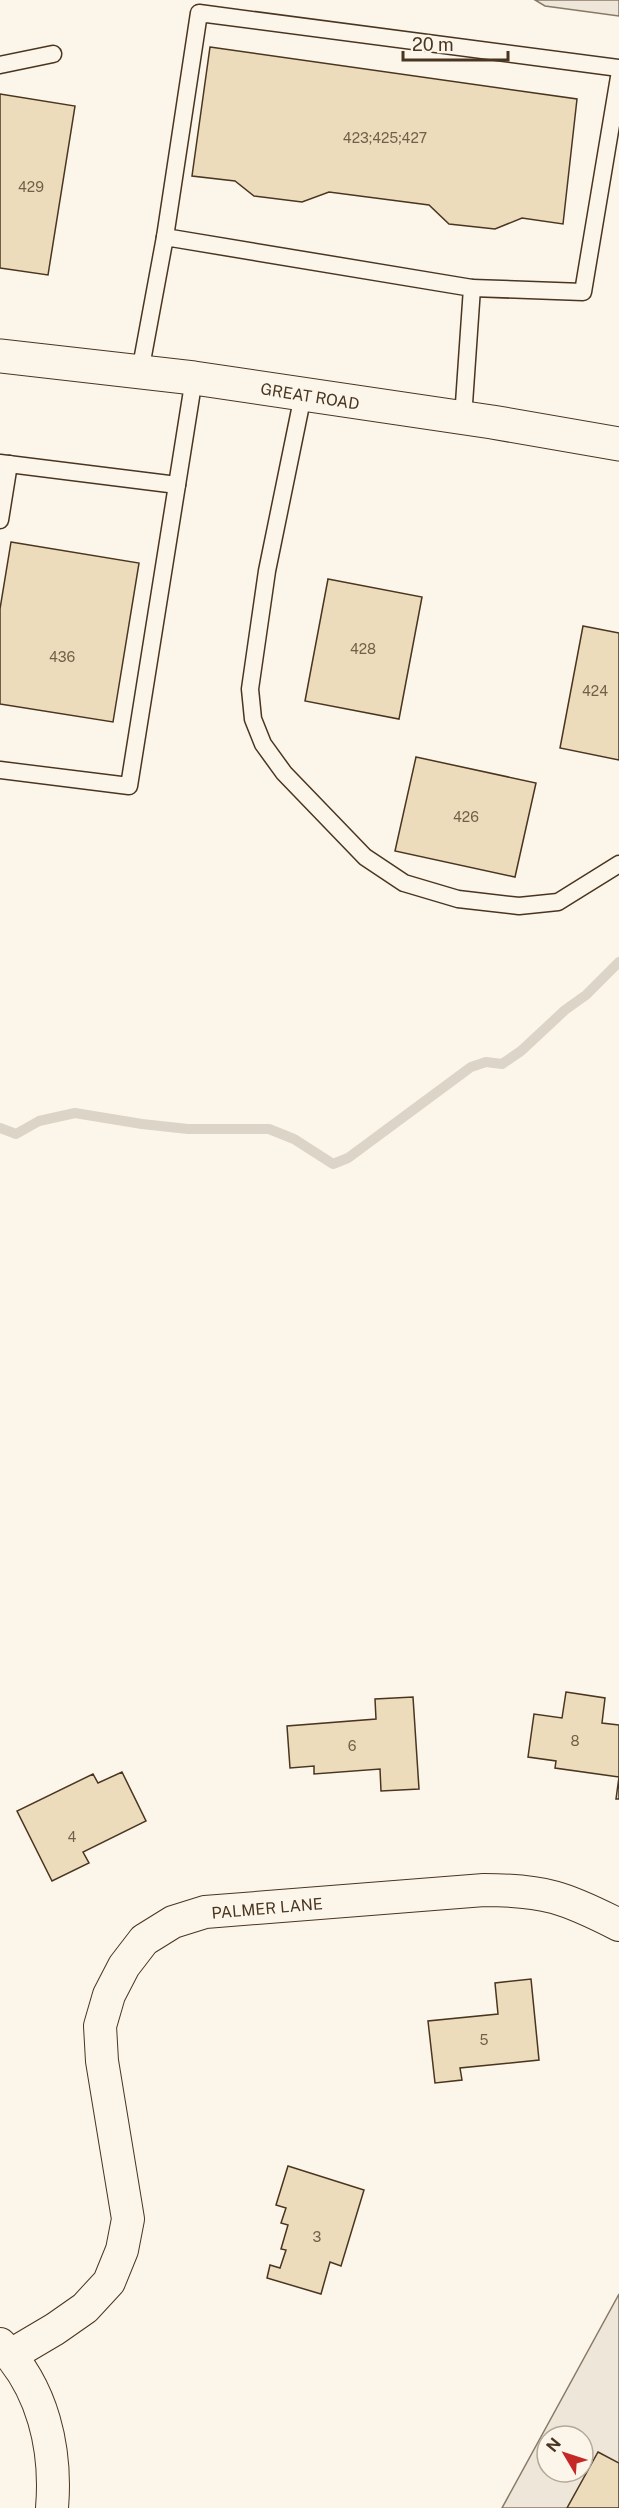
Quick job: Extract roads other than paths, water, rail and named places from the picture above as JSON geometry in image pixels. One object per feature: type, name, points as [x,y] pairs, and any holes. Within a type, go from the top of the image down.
[{"type":"main road","name":"GREAT ROAD","points":[[0,356],[194,378],[619,444]]},
{"type":"street","name":"PALMER LANE","points":[[6,2350],[56,2330],[85,2308],[109,2282],[122,2250],[128,2219],[102,2061],[100,2026],[109,1995],[124,1966],[144,1940],[173,1922],[205,1912],[484,1890],[520,1890],[553,1895],[582,1906],[619,1926]]},
{"type":"street","points":[[6,2350],[28,2382],[42,2414],[52,2448],[54,2484],[52,2508]]},
{"type":"lane","points":[[140,372],[165,237],[199,13],[619,68]]},
{"type":"lane","points":[[0,65],[52,54]]},
{"type":"lane","points":[[165,237],[472,288],[583,292],[619,77]]},
{"type":"lane","points":[[463,418],[472,288]]},
{"type":"lane","points":[[0,770],[129,786],[194,378]]},
{"type":"lane","points":[[303,395],[267,572],[250,688],[253,719],[263,744],[284,773],[365,857],[404,883],[458,899],[519,906],[558,902],[619,864]]},
{"type":"lane","points":[[0,520],[4,464],[177,484]]},
{"type":"waterway","points":[[0,1128],[16,1134],[39,1121],[75,1113],[188,1129],[269,1129],[294,1139],[333,1164],[348,1158],[471,1067],[486,1062],[502,1064],[521,1051],[565,1010],[586,995],[619,962]]}]
